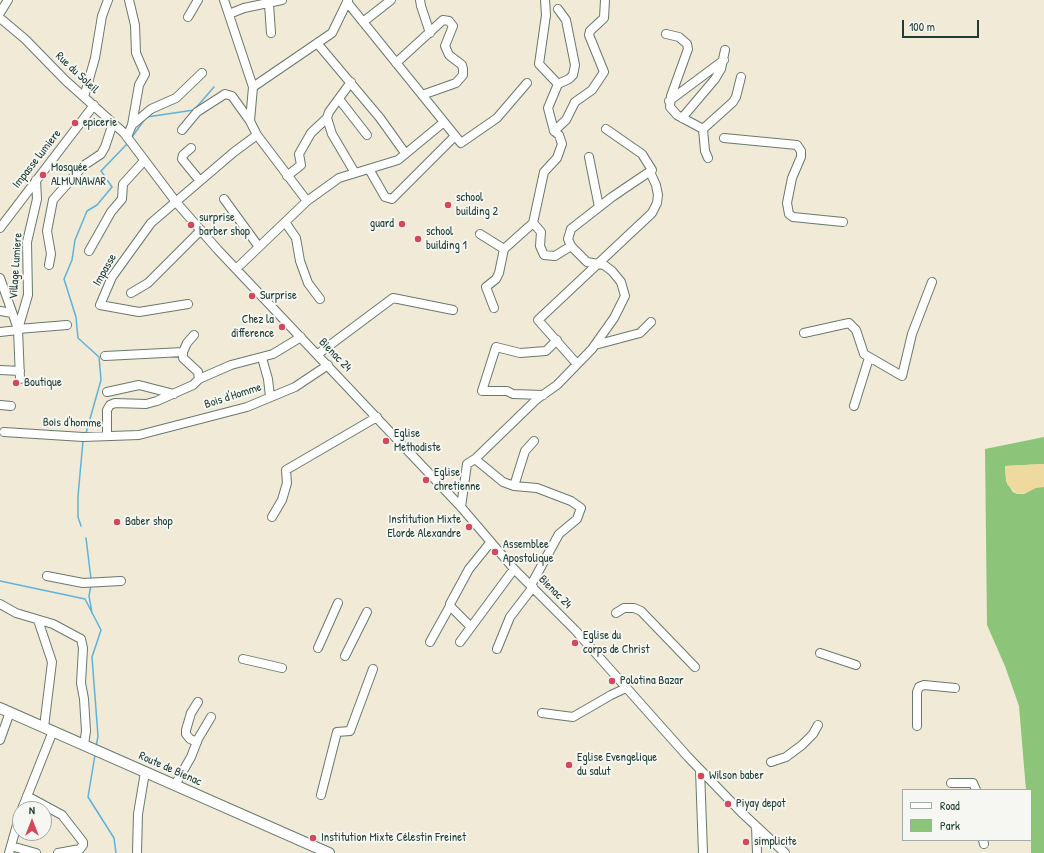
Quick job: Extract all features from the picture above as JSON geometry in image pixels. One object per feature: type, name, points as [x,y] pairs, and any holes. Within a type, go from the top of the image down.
[{"type":"main road","name":"Route de Bienac","points":[[5,710],[329,853]]},
{"type":"street","points":[[0,13],[8,0]]},
{"type":"street","points":[[84,97],[96,58],[102,16],[108,0]]},
{"type":"street","points":[[129,0],[135,25],[136,53],[145,71],[137,95],[132,125]]},
{"type":"street","points":[[188,17],[198,0]]},
{"type":"street","points":[[224,0],[253,87],[250,121]]},
{"type":"street","points":[[229,14],[249,7],[269,4],[282,0]]},
{"type":"street","points":[[363,22],[391,0]]},
{"type":"street","points":[[420,0],[430,33]]},
{"type":"street","points":[[545,0],[546,15],[539,64],[558,84]]},
{"type":"street","points":[[554,131],[566,120],[575,102],[592,90],[604,72],[589,35],[590,31],[604,18],[605,0]]},
{"type":"street","points":[[253,87],[332,33],[348,1],[363,22],[461,143],[497,118],[526,83]]},
{"type":"street","points":[[269,4],[271,33]]},
{"type":"street","points":[[494,308],[486,287],[496,279],[499,273],[504,249],[533,223],[544,172],[557,158],[562,148],[561,138],[554,131],[548,108],[558,84],[569,79],[573,75],[575,66],[566,20],[558,9]]},
{"type":"street","points":[[396,63],[443,20],[449,21],[453,26],[446,46],[449,55],[462,66],[464,71],[460,80],[456,83],[422,95]]},
{"type":"street","name":"Rue du Soleil","points":[[1,23],[25,39],[65,80],[113,123],[125,135],[135,149]]},
{"type":"street","points":[[666,34],[679,37],[687,44],[688,49],[669,101],[673,112],[703,129]]},
{"type":"street","points":[[316,43],[351,82],[406,153]]},
{"type":"street","points":[[682,118],[715,79],[724,60],[726,50]]},
{"type":"street","points":[[669,101],[724,60]]},
{"type":"street","points":[[125,135],[132,125],[151,109],[176,98],[202,72]]},
{"type":"street","points":[[703,129],[733,102],[736,96],[740,76]]},
{"type":"street","points":[[287,176],[301,165],[299,155],[311,132],[327,118],[351,82]]},
{"type":"street","points":[[182,130],[197,112],[225,94],[232,96],[250,121],[257,135],[307,201]]},
{"type":"street","points":[[339,99],[367,135]]},
{"type":"street","name":"Impasse lumiere","points":[[0,228],[3,217],[36,180],[94,105]]},
{"type":"street","points":[[327,118],[332,134],[355,173]]},
{"type":"street","points":[[236,269],[307,201],[340,178],[398,160],[444,122]]},
{"type":"street","points":[[49,264],[51,252],[47,231],[53,200],[83,166],[101,154],[105,147],[113,123]]},
{"type":"street","points":[[577,364],[538,320],[596,264],[612,252],[630,232],[652,213],[658,195],[656,185],[650,172],[652,170],[642,154],[606,129]]},
{"type":"street","points":[[703,129],[704,151],[708,158]]},
{"type":"street","points":[[176,202],[234,152],[257,135]]},
{"type":"street","points":[[369,169],[385,197],[392,200],[455,136]]},
{"type":"street","points":[[724,138],[797,145],[801,151],[801,157],[792,178],[787,203],[789,214],[793,217],[843,222]]},
{"type":"street","points":[[191,148],[183,155],[182,159],[200,181]]},
{"type":"street","name":"Bienac 24","points":[[135,149],[176,202],[271,308],[318,354],[461,507],[490,543],[575,630],[700,770],[740,812],[785,853]]},
{"type":"street","points":[[589,157],[599,207]]},
{"type":"street","points":[[89,251],[111,212],[122,198],[123,184],[144,161]]},
{"type":"street","points":[[461,507],[467,464],[475,459],[543,395],[556,385],[595,345],[614,318],[625,296],[621,282],[612,270],[604,265],[587,262],[571,246],[568,239],[571,229],[599,207],[650,172]]},
{"type":"street","name":"Village Lumiere","points":[[18,330],[28,295],[27,242],[37,199],[36,180]]},
{"type":"street","points":[[224,199],[259,246]]},
{"type":"street","name":"Impasse","points":[[176,202],[151,223],[112,277],[100,305],[139,312],[188,304]]},
{"type":"street","points":[[285,222],[296,238],[300,261],[308,283],[320,299]]},
{"type":"street","points":[[533,223],[540,232],[540,246],[544,255],[555,256],[571,246]]},
{"type":"street","points":[[130,293],[148,283],[201,230]]},
{"type":"street","points":[[480,234],[504,249]]},
{"type":"street","name":"Village Lumiere","points":[[0,278],[18,330],[20,379]]},
{"type":"street","points":[[804,333],[849,323],[855,327],[862,351],[869,358],[902,376],[912,334],[932,282]]},
{"type":"street","points":[[318,354],[393,298],[453,310]]},
{"type":"street","name":"Village Lumiere","points":[[0,311],[12,313]]},
{"type":"street","points":[[595,345],[640,333],[651,322]]},
{"type":"street","points":[[0,332],[67,325]]},
{"type":"street","points":[[194,335],[187,342],[183,352],[183,358],[198,372],[199,379]]},
{"type":"street","points":[[107,436],[107,410],[110,405],[115,403],[146,404],[174,394],[193,385],[199,379],[241,362],[262,358],[283,349],[301,337]]},
{"type":"street","points":[[543,395],[513,394],[507,391],[482,391],[496,347],[520,353],[546,351],[556,340]]},
{"type":"street","points":[[105,356],[183,352]]},
{"type":"street","points":[[262,358],[268,379],[270,397]]},
{"type":"street","points":[[854,406],[869,358]]},
{"type":"street","name":"Bois d'Homme","points":[[139,435],[247,407],[295,387],[328,365]]},
{"type":"street","points":[[0,370],[20,371]]},
{"type":"street","points":[[107,392],[139,386],[174,394]]},
{"type":"street","points":[[0,405],[11,406]]},
{"type":"street","points":[[272,517],[282,500],[287,483],[286,470],[376,417]]},
{"type":"street","name":"Bois d'homme","points":[[4,432],[83,437],[139,435]]},
{"type":"street","points":[[514,486],[525,451],[534,441]]},
{"type":"street","points":[[475,459],[503,482],[514,486],[537,488],[571,501],[581,508],[576,519],[560,534],[532,586],[510,617],[497,649]]},
{"type":"street","points":[[430,642],[469,569],[490,543]]},
{"type":"street","points":[[460,642],[514,569]]},
{"type":"street","points":[[47,576],[83,583],[121,581]]},
{"type":"street","points":[[318,648],[338,603]]},
{"type":"street","points":[[0,604],[16,613],[54,624],[81,639],[81,666],[86,746]]},
{"type":"street","points":[[450,606],[471,627]]},
{"type":"street","points":[[616,613],[624,608],[634,608],[642,611],[695,667]]},
{"type":"street","points":[[345,656],[367,612]]},
{"type":"street","points":[[25,801],[48,729],[52,662],[38,620]]},
{"type":"street","points":[[820,653],[856,665]]},
{"type":"street","points":[[243,659],[282,668]]},
{"type":"street","points":[[320,795],[337,732],[350,731],[373,669]]},
{"type":"street","points":[[916,726],[917,692],[919,687],[924,685],[955,688]]},
{"type":"street","points":[[542,713],[573,717],[626,688]]},
{"type":"street","points":[[197,742],[190,739],[186,730],[191,713],[198,702]]},
{"type":"street","points":[[0,740],[5,710]]},
{"type":"street","points":[[175,785],[211,717]]},
{"type":"street","points":[[771,762],[786,757],[802,746],[813,734],[818,725]]},
{"type":"street","points":[[700,770],[703,853]]},
{"type":"street","points":[[137,853],[138,814],[145,772]]},
{"type":"street","points":[[951,783],[973,783],[976,789]]},
{"type":"street","points":[[27,796],[62,815],[83,842],[82,848],[58,853]]},
{"type":"street","points":[[756,826],[756,853]]},
{"type":"street","points":[[10,849],[36,853]]},
{"type":"green space","points":[[1044,437],[1044,464],[1005,466],[1006,481],[1013,492],[1017,494],[1024,494],[1034,488],[1044,487],[1044,853],[1031,853],[1032,789],[1026,789],[1019,706],[1005,666],[987,625],[985,449]]},
{"type":"sand","points":[[1044,464],[1044,487],[1038,487],[1026,493],[1017,494],[1007,484],[1005,466]]},
{"type":"waterway","points":[[147,117],[194,110],[214,87]]},
{"type":"waterway","points":[[132,137],[145,119]]},
{"type":"waterway","points":[[86,433],[101,380],[99,357],[78,338],[76,317],[64,279],[72,260],[75,240],[87,211],[97,205],[112,187],[101,171],[127,144]]},
{"type":"waterway","points":[[81,526],[78,517],[78,496],[83,441]]},
{"type":"waterway","points":[[86,538],[91,579]]},
{"type":"waterway","points":[[0,581],[85,599],[101,630],[92,657],[98,736],[96,747]]},
{"type":"waterway","points":[[91,585],[89,596],[92,613]]},
{"type":"waterway","points":[[95,755],[88,797],[114,838],[116,853]]},
{"type":"place","name":"epicerie","points":[[75,123]]},
{"type":"place","name":"Mosquée ALMUNAWAR","points":[[43,175]]},
{"type":"place","name":"school building 2","points":[[448,205]]},
{"type":"place","name":"guard","points":[[402,224]]},
{"type":"place","name":"surprise barber shop","points":[[191,225]]},
{"type":"place","name":"school building 1","points":[[418,239]]},
{"type":"place","name":"Surprise","points":[[252,296]]},
{"type":"place","name":"Chez la difference","points":[[282,327]]},
{"type":"place","name":"Boutique","points":[[16,383]]},
{"type":"place","name":"Eglise Methodiste","points":[[386,441]]},
{"type":"place","name":"Eglise chretienne","points":[[426,480]]},
{"type":"place","name":"Baber shop","points":[[117,522]]},
{"type":"place","name":"Institution Mixte Elorde Alexandre","points":[[469,527]]},
{"type":"place","name":"Assemblee Apostolique","points":[[495,552]]},
{"type":"place","name":"Eglise du corps de Christ","points":[[575,643]]},
{"type":"place","name":"Polotina Bazar","points":[[612,681]]},
{"type":"place","name":"Eglise Evengelique du salut","points":[[569,765]]},
{"type":"place","name":"Wilson baber","points":[[701,776]]},
{"type":"place","name":"Piyay depot","points":[[728,804]]},
{"type":"place","name":"Institution Mixte Célestin Freinet","points":[[313,838]]},
{"type":"place","name":"simplicite","points":[[746,842]]}]
